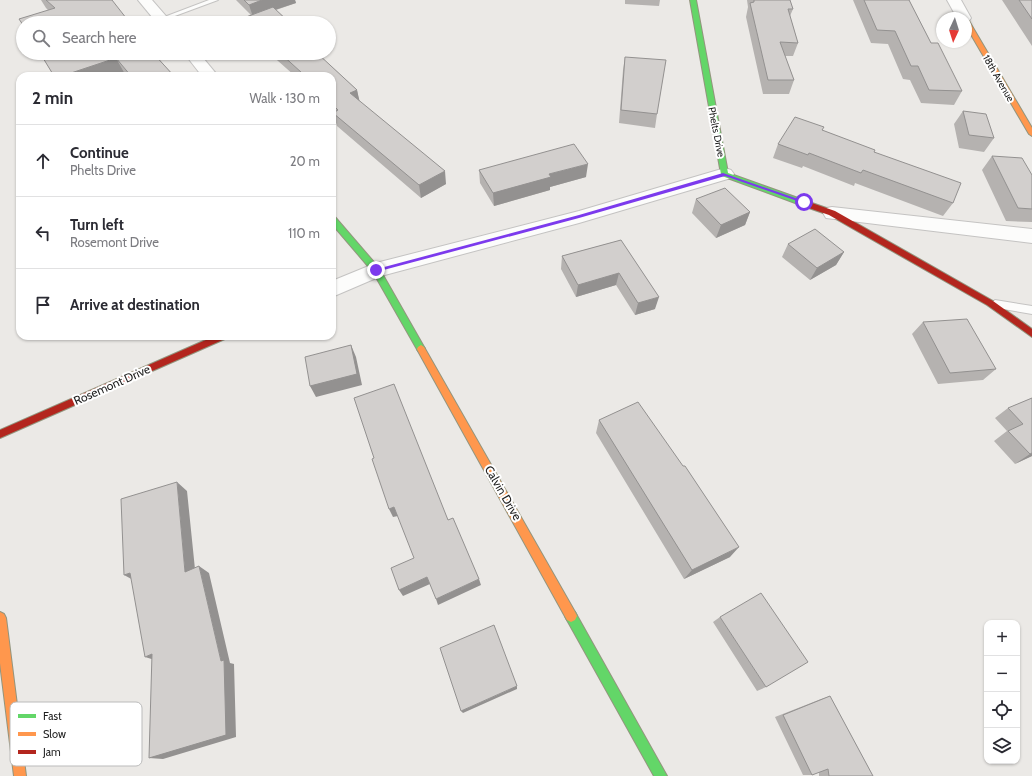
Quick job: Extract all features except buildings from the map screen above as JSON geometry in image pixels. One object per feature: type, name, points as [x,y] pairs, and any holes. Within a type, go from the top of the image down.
[{"type":"street","points":[[145,0],[159,16]]},
{"type":"street","name":"Phelts Drive","points":[[693,0],[703,62],[725,174],[832,213],[990,303],[1032,334]]},
{"type":"street","points":[[954,0],[961,12]]},
{"type":"street","name":"18th Avenue","points":[[972,31],[1032,134]]},
{"type":"street","points":[[197,60],[207,72]]},
{"type":"street","points":[[336,287],[376,270],[579,216],[725,174]]},
{"type":"street","name":"Phelts Drive","points":[[832,213],[1032,236]]},
{"type":"street","name":"Calvin Drive","points":[[336,224],[376,270],[661,776]]},
{"type":"street","name":"Rosemont Drive","points":[[0,434],[215,340]]},
{"type":"street","points":[[0,618],[10,702]]},
{"type":"street","points":[[18,766],[19,776]]},
{"type":"lane","points":[[176,16],[214,0]]},
{"type":"lane","points":[[990,303],[1032,310]]},
{"type":"traffic: fast","points":[[693,0],[725,174],[809,205]]},
{"type":"traffic: fast","points":[[336,224],[376,270],[421,349]]},
{"type":"traffic: fast","points":[[571,616],[661,776]]},
{"type":"traffic: slow","points":[[972,31],[1032,134]]},
{"type":"traffic: slow","points":[[421,349],[571,616]]},
{"type":"traffic: slow","points":[[0,618],[11,702]]},
{"type":"traffic: slow","points":[[19,766],[20,776]]},
{"type":"traffic: jam","points":[[809,205],[832,213],[990,303],[1032,334]]},
{"type":"traffic: jam","points":[[0,434],[215,340]]},
{"type":"route","points":[[376,270],[579,216],[725,174],[804,202]]}]
